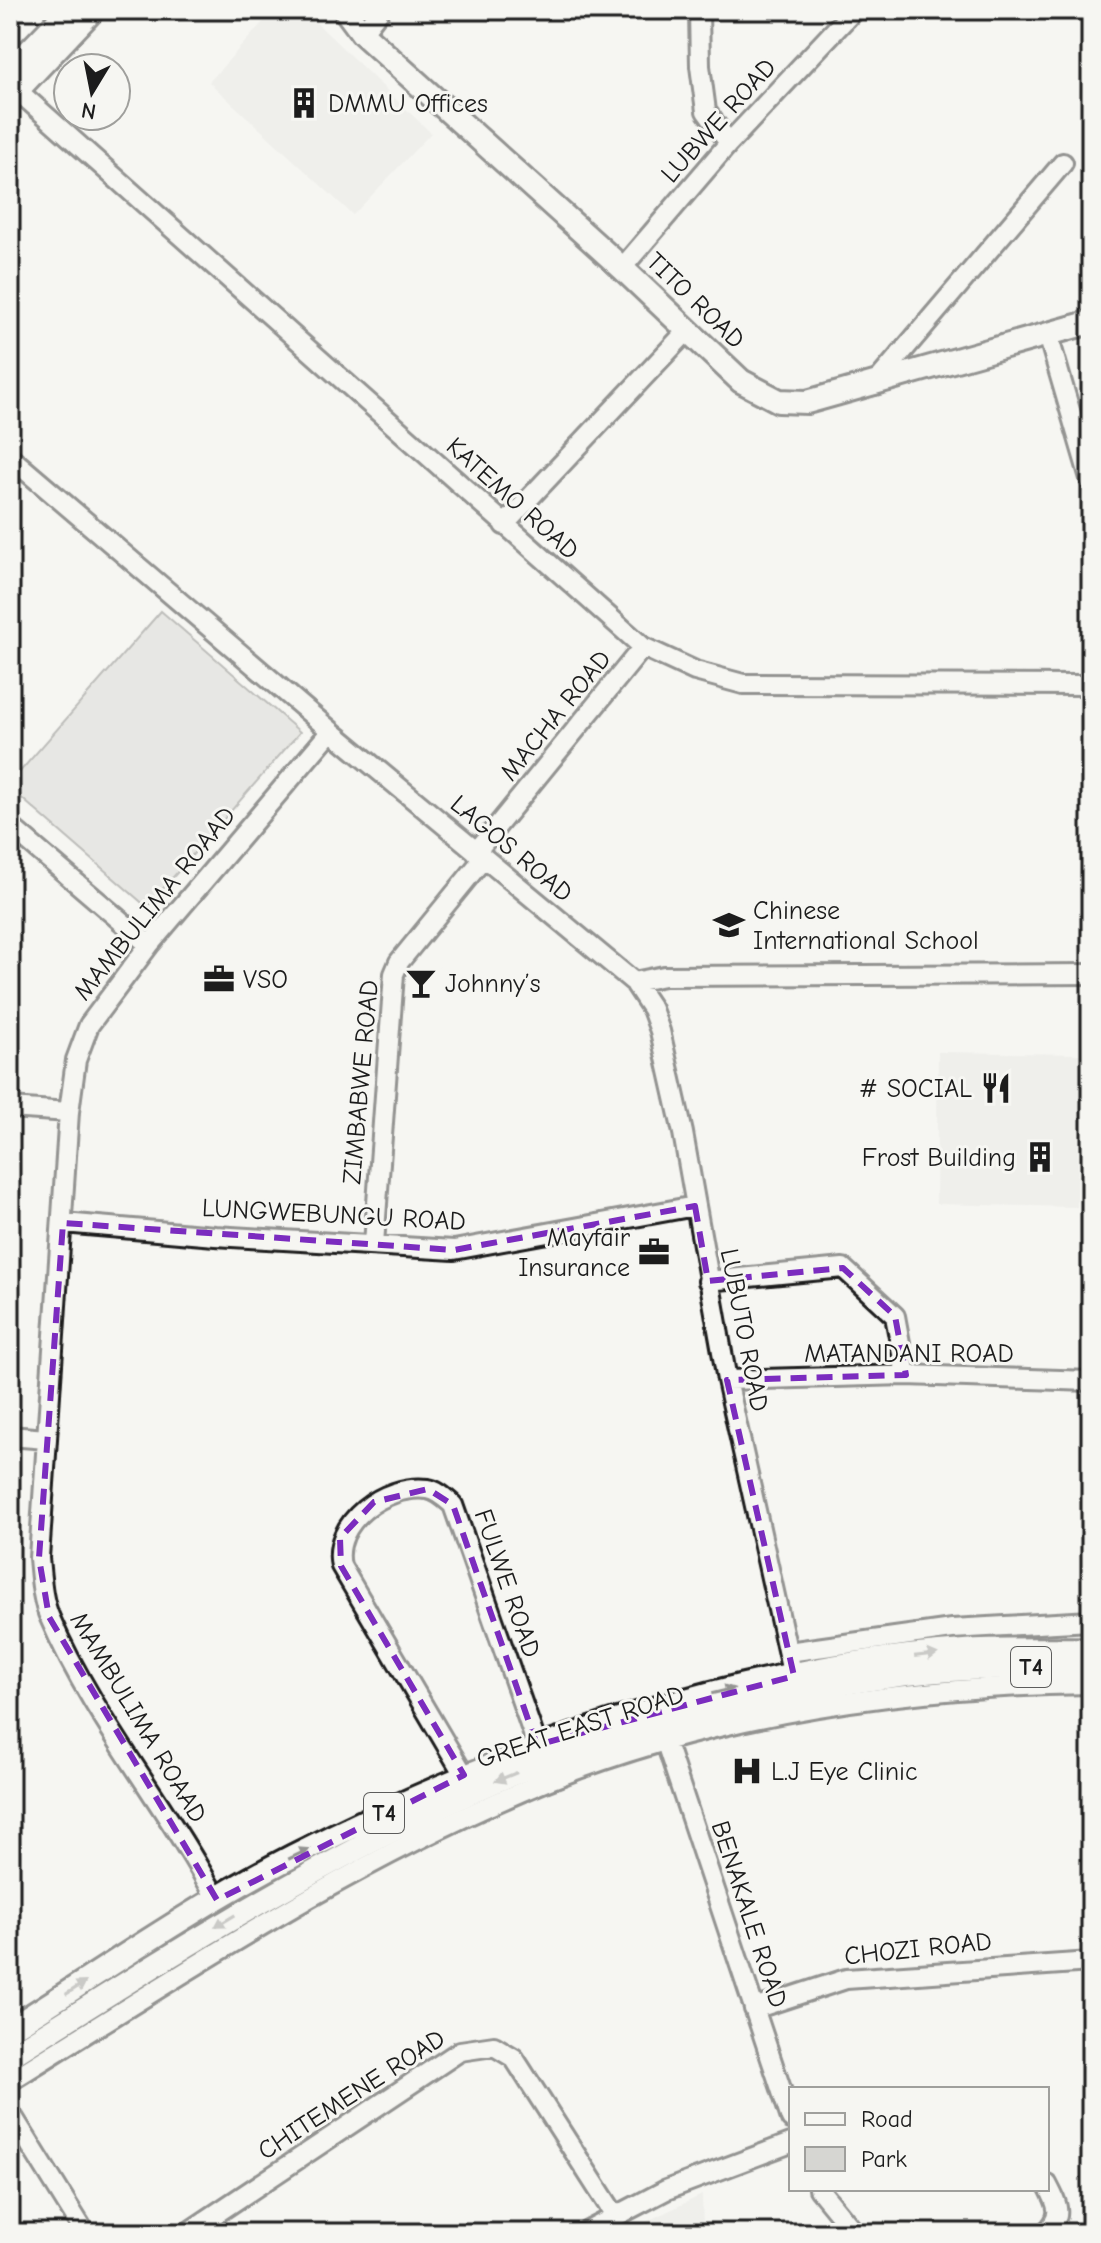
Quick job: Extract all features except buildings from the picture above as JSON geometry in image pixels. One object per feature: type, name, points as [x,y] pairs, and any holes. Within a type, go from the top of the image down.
[{"type":"main road","points":[[12,86],[69,10]]},
{"type":"main road","points":[[12,86],[93,10]]},
{"type":"main road","name":"TITO ROAD","points":[[345,10],[362,33],[622,268],[741,381],[779,401],[807,402],[1091,322]]},
{"type":"main road","name":"GREAT EAST ROAD","points":[[10,2056],[225,1921],[312,1871],[468,1793],[538,1764],[663,1734],[795,1684],[965,1651],[1091,1649]]},
{"type":"main road","name":"GREAT EAST ROAD","points":[[10,2029],[292,1857],[464,1775],[537,1745],[692,1698],[887,1676],[1091,1665]]},
{"type":"street","points":[[362,33],[380,10]]},
{"type":"street","points":[[699,10],[700,66],[706,111],[729,143]]},
{"type":"street","name":"LUBWE ROAD","points":[[622,268],[729,143],[854,10]]},
{"type":"street","name":"KATEMO ROAD","points":[[12,86],[643,647],[695,671],[743,684],[1091,685]]},
{"type":"street","points":[[874,385],[1063,163]]},
{"type":"street","points":[[504,525],[688,330]]},
{"type":"street","points":[[1048,335],[1091,482]]},
{"type":"street","name":"LAGOS ROAD","points":[[10,457],[331,731],[634,982]]},
{"type":"street","name":"MACHA ROAD","points":[[480,856],[643,647]]},
{"type":"street","name":"MAMBULIMA ROAAD","points":[[217,1900],[100,1709],[49,1617],[39,1558],[69,1112],[76,1060],[89,1025],[149,945],[331,731]]},
{"type":"street","points":[[10,826],[149,945]]},
{"type":"street","name":"ZIMBABWE ROAD","points":[[374,1244],[394,974],[399,962],[480,856]]},
{"type":"street","points":[[634,982],[664,976],[1091,974]]},
{"type":"street","name":"LUBUTO ROAD","points":[[634,982],[652,1009],[660,1031],[727,1380],[795,1684]]},
{"type":"street","points":[[10,1108],[69,1112]]},
{"type":"street","name":"LUNGWEBUNGU ROAD","points":[[63,1223],[215,1236],[462,1249],[695,1206]]},
{"type":"street","points":[[708,1281],[843,1268],[895,1316],[906,1375]]},
{"type":"street","name":"MATANDANI ROAD","points":[[727,1380],[906,1375],[1091,1381]]},
{"type":"street","points":[[10,1436],[46,1439]]},
{"type":"street","name":"FULWE ROAD","points":[[464,1775],[341,1566],[338,1553],[340,1538],[374,1502],[412,1489],[428,1489],[453,1505],[537,1745]]},
{"type":"street","points":[[788,1652],[952,1629],[1091,1621]]},
{"type":"street","points":[[10,2081],[344,1878],[548,1781],[663,1734],[877,1698],[1091,1684]]},
{"type":"street","name":"BENAKALE ROAD","points":[[663,1734],[789,2113]]},
{"type":"street","name":"CHOZI ROAD","points":[[754,2009],[846,1979],[1091,1962]]},
{"type":"street","name":"CHITEMENE ROAD","points":[[187,2233],[460,2051],[494,2046],[514,2058],[614,2214]]},
{"type":"street","points":[[10,2112],[85,2233]]},
{"type":"street","points":[[584,2233],[614,2214],[678,2184],[789,2144]]},
{"type":"street","points":[[1045,2233],[1055,2224],[1059,2211],[1049,2188]]},
{"type":"street","points":[[821,2191],[855,2233]]},
{"type":"highlighted area","points":[[695,1206],[708,1281],[843,1268],[895,1316],[906,1375],[727,1380],[794,1676],[537,1745],[453,1505],[428,1489],[374,1502],[340,1538],[341,1566],[464,1775],[217,1900],[49,1617],[39,1558],[63,1223],[454,1250]]},
{"type":"shaded area","name":"DMMU Offices","points":[[274,10],[303,10],[431,133],[353,215],[209,82]]},
{"type":"shaded area","points":[[938,1052],[1080,1054],[1077,1207],[936,1204]]},
{"type":"shaded area","points":[[702,2195],[703,2233],[626,2233],[641,2224]]},
{"type":"green space","points":[[161,611],[300,732],[147,907],[10,788],[10,783]]},
{"type":"place","name":"DMMU Offices","points":[[304,103]]},
{"type":"place","name":"Chinese International School","points":[[729,925]]},
{"type":"place","name":"VSO","points":[[219,979]]},
{"type":"place","name":"Johnny’s","points":[[421,983]]},
{"type":"place","name":"# SOCIAL","points":[[996,1088]]},
{"type":"place","name":"Frost Building","points":[[1040,1157]]},
{"type":"place","name":"Mayfair Insurance","points":[[654,1252]]},
{"type":"place","name":"L.J Eye Clinic","points":[[747,1771]]}]
